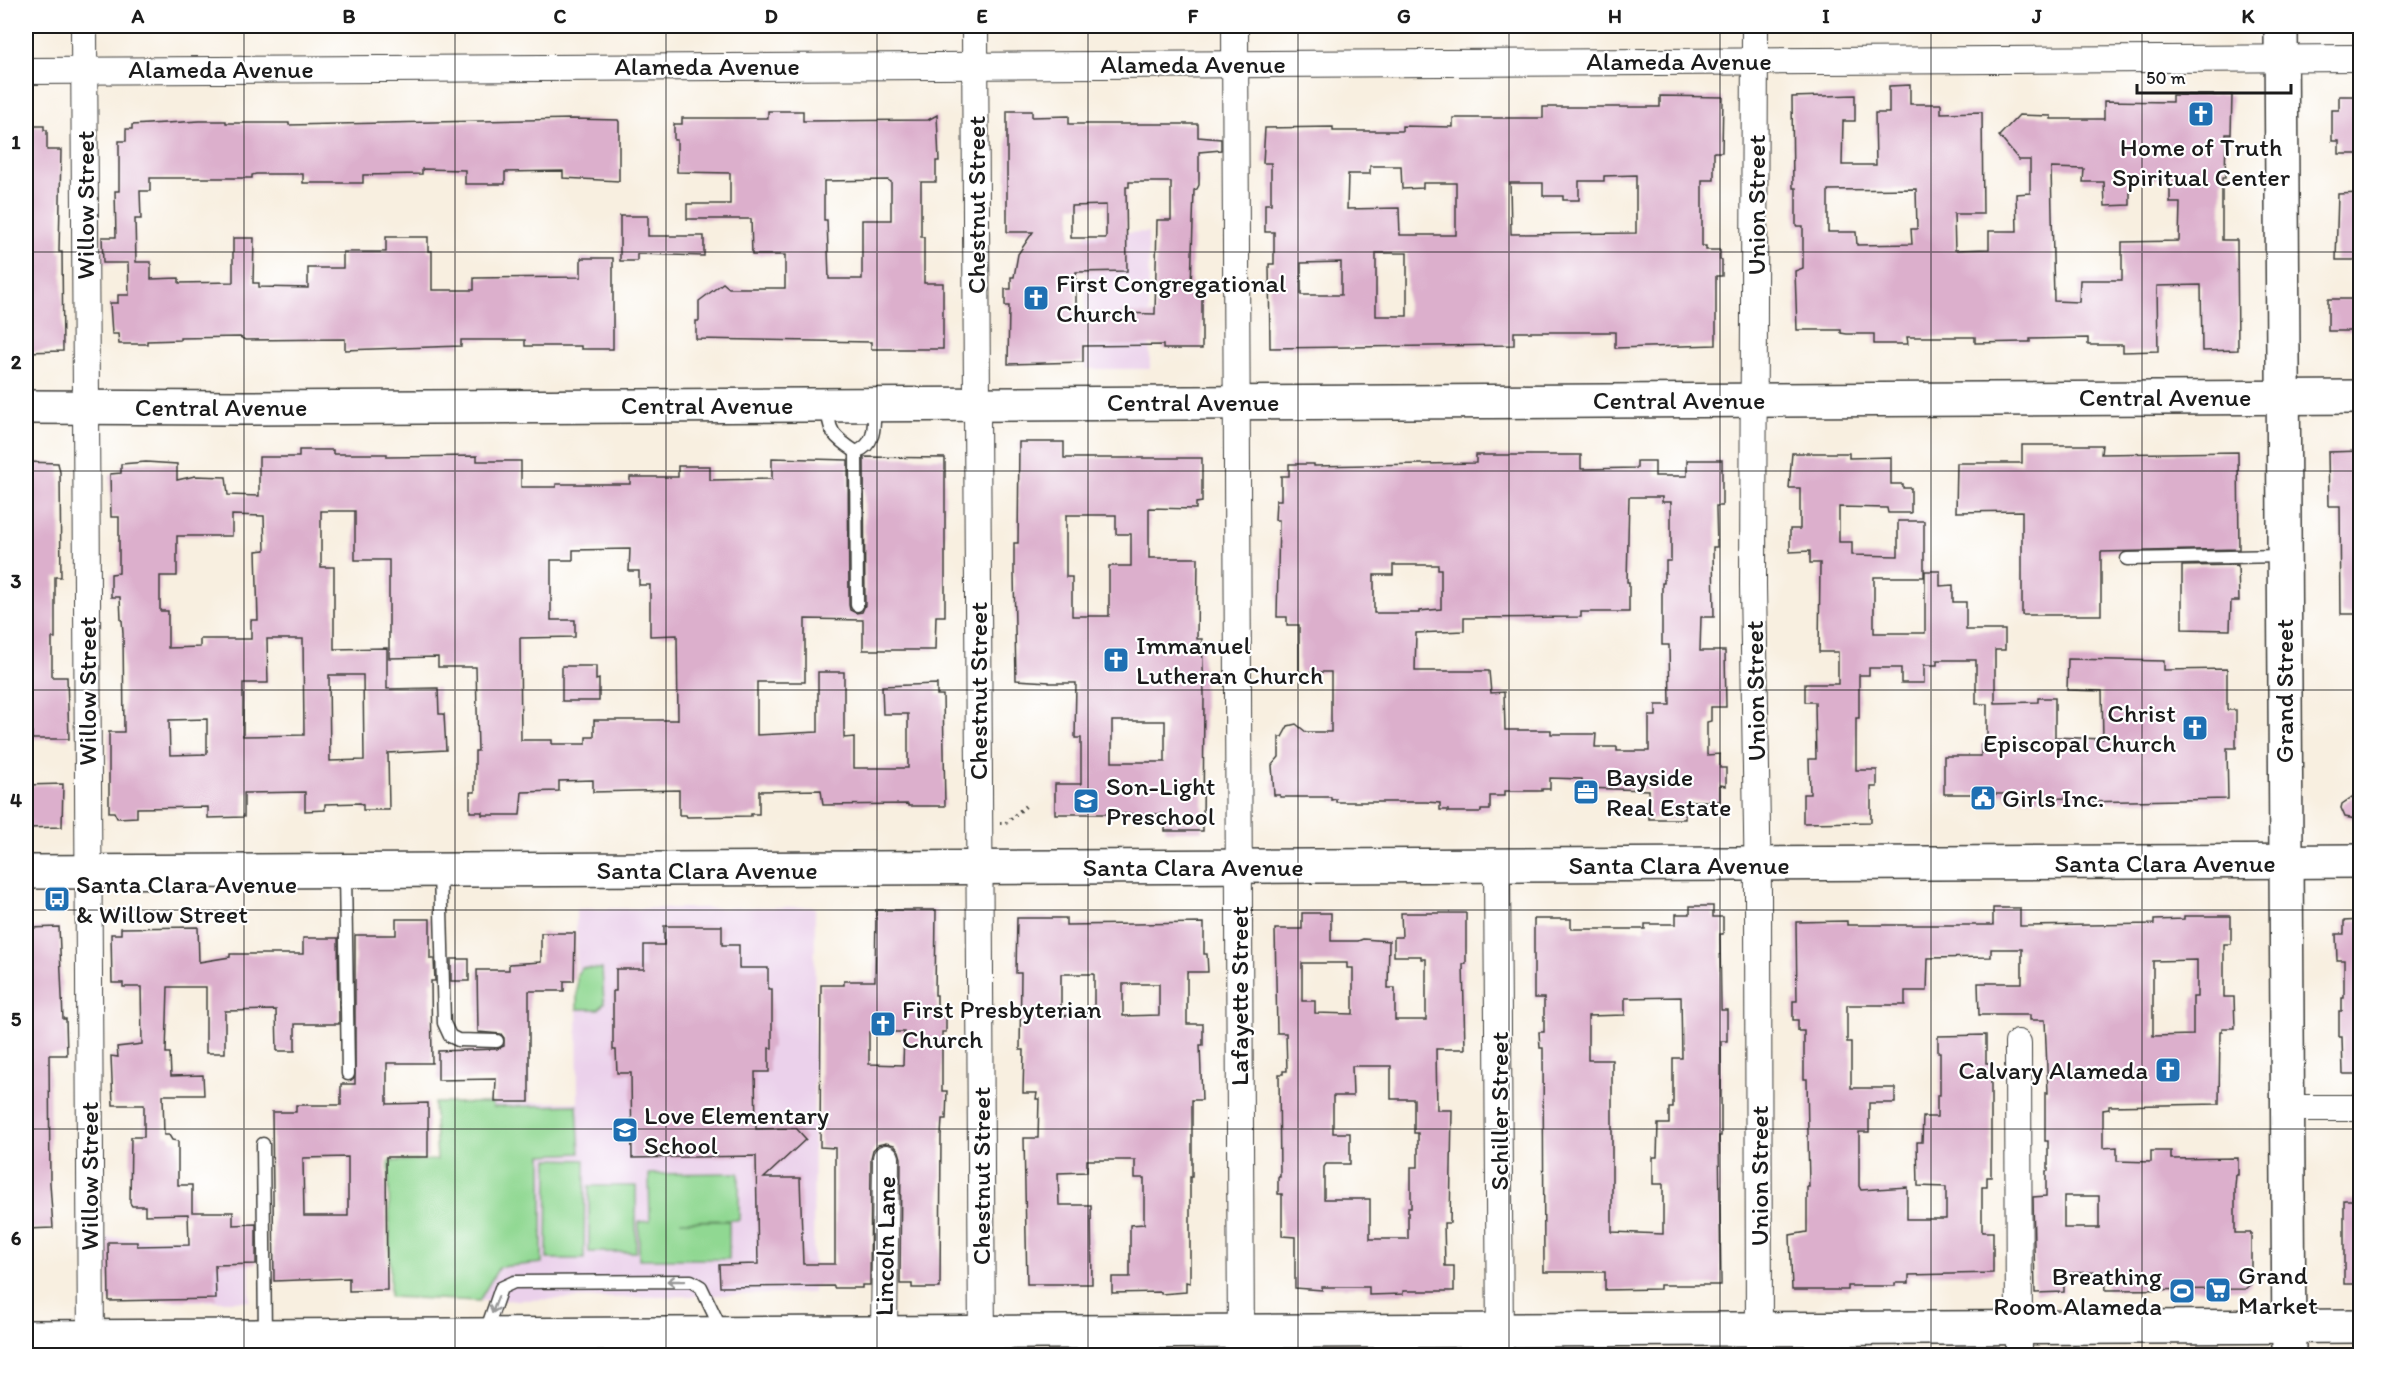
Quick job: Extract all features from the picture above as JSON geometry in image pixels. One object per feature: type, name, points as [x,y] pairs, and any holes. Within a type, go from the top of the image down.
[{"type":"street","name":"Willow Street","points":[[84,26],[91,1346]]},
{"type":"street","name":"Chestnut Street","points":[[975,26],[982,1344]]},
{"type":"street","name":"Lafayette Street","points":[[1235,26],[1241,1344]]},
{"type":"street","name":"Union Street","points":[[1755,26],[1753,585],[1758,865],[1759,1343]]},
{"type":"street","name":"Grand Street","points":[[2282,26],[2283,556],[2289,1341]]},
{"type":"street","name":"Alameda Avenue","points":[[26,70],[2361,58]]},
{"type":"street","name":"Central Avenue","points":[[26,407],[2361,397]]},
{"type":"street","name":"Santa Clara Avenue","points":[[26,872],[2361,861]]},
{"type":"street","name":"Schiller Street","points":[[1497,866],[1500,1343]]},
{"type":"street","points":[[2018,1043],[2019,1342]]},
{"type":"street","points":[[2287,1108],[2361,1108]]},
{"type":"street","name":"Lincoln Lane","points":[[884,1333],[886,1158]]},
{"type":"street","points":[[26,1337],[91,1346],[265,1337],[884,1333],[982,1344],[2289,1341],[2361,1326]]},
{"type":"lane","points":[[829,404],[827,420],[831,430],[856,452]]},
{"type":"lane","points":[[856,452],[870,442],[874,431],[874,404]]},
{"type":"lane","points":[[856,452],[857,605]]},
{"type":"lane","points":[[2127,559],[2283,556]]},
{"type":"lane","points":[[440,871],[444,1023],[450,1036],[458,1040],[497,1041]]},
{"type":"lane","points":[[345,872],[348,1074]]},
{"type":"lane","points":[[263,1144],[265,1337]]},
{"type":"lane","points":[[484,1335],[501,1288],[514,1282],[691,1281],[701,1287],[724,1335]]},
{"type":"path","points":[[979,824],[1006,822],[1028,804]]},
{"type":"shaded area","points":[[1148,232],[1150,369],[1085,369],[1086,234]]},
{"type":"shaded area","name":"Love Elementary School","points":[[815,907],[813,1293],[479,1301],[389,1297],[389,1161],[437,1160],[434,1103],[578,1102],[576,909]]},
{"type":"shaded area","points":[[107,1238],[249,1238],[250,1301],[108,1301]]},
{"type":"green space","points":[[582,968],[602,969],[604,1003],[599,1009],[577,1009],[577,974]]},
{"type":"green space","points":[[434,1103],[492,1103],[493,1107],[577,1105],[580,1153],[542,1155],[542,1263],[499,1267],[479,1301],[390,1297],[389,1161],[437,1160]]},
{"type":"green space","points":[[548,1159],[585,1160],[584,1259],[547,1259]]},
{"type":"green space","points":[[739,1173],[739,1220],[680,1221],[729,1221],[729,1259],[639,1259],[639,1222],[650,1221],[649,1174]]},
{"type":"green space","points":[[589,1186],[636,1186],[636,1252],[589,1252]]},
{"type":"building","points":[[1910,85],[1910,104],[1941,104],[1941,113],[1982,112],[1983,214],[1954,214],[1955,250],[1989,249],[1989,231],[2017,231],[2016,194],[2030,193],[2030,160],[2019,160],[1999,136],[2019,115],[2051,116],[2051,119],[2104,119],[2104,101],[2172,102],[2172,95],[2232,95],[2231,134],[2226,134],[2225,178],[2222,178],[2222,240],[2237,240],[2238,350],[2202,351],[2201,285],[2157,286],[2158,351],[2123,352],[2123,345],[2088,345],[2088,338],[1975,343],[1975,337],[1907,337],[1908,344],[1874,344],[1874,334],[1847,334],[1841,333],[1841,330],[1797,330],[1795,271],[1803,268],[1803,226],[1796,226],[1796,188],[1793,188],[1792,97],[1855,95],[1855,121],[1843,121],[1842,165],[1876,165],[1875,113],[1889,113],[1889,86]],"holes":[[[2051,168],[2084,169],[2083,182],[2104,182],[2105,206],[2130,205],[2130,179],[2170,179],[2170,203],[2180,203],[2179,241],[2122,242],[2122,280],[2080,280],[2079,302],[2054,301]],[[1916,189],[1917,229],[1911,229],[1912,244],[1857,245],[1856,232],[1828,232],[1828,190]]]},
{"type":"building","points":[[1660,96],[1723,97],[1722,152],[1714,152],[1714,180],[1702,180],[1702,246],[1706,246],[1706,250],[1720,250],[1720,260],[1722,260],[1722,276],[1716,276],[1716,345],[1615,348],[1615,332],[1514,332],[1514,345],[1270,348],[1269,264],[1274,264],[1274,232],[1265,232],[1265,204],[1271,204],[1271,163],[1263,163],[1265,128],[1333,127],[1333,131],[1402,131],[1402,126],[1453,127],[1453,118],[1543,118],[1543,107],[1660,107]],"holes":[[[1370,166],[1401,166],[1402,189],[1423,188],[1423,183],[1456,183],[1456,235],[1400,235],[1399,208],[1347,209],[1348,174],[1370,174]],[[1636,175],[1636,233],[1511,234],[1510,183],[1543,183],[1543,196],[1563,196],[1563,200],[1579,200],[1579,181],[1604,181],[1604,176]],[[1376,253],[1407,253],[1407,316],[1376,316]],[[1341,262],[1341,295],[1301,295],[1301,263]]]},
{"type":"building","points":[[2339,96],[2361,96],[2361,154],[2339,154],[2339,141],[2332,141],[2332,110],[2339,110]]},
{"type":"building","points":[[768,111],[803,111],[803,121],[928,120],[937,115],[939,161],[936,161],[936,182],[921,182],[921,237],[924,237],[924,283],[943,283],[943,349],[871,349],[871,342],[696,339],[699,301],[723,283],[729,288],[785,288],[785,255],[752,255],[751,219],[687,219],[687,204],[730,204],[730,173],[677,172],[677,140],[674,140],[674,124],[682,124],[682,118],[768,118]],"holes":[[[888,180],[891,182],[891,220],[862,220],[862,279],[829,279],[827,220],[824,220],[824,181]]]},
{"type":"building","points":[[1007,111],[1032,111],[1032,117],[1069,116],[1069,124],[1198,124],[1198,137],[1221,139],[1221,150],[1199,152],[1199,185],[1194,190],[1191,287],[1202,287],[1202,349],[1163,349],[1163,345],[1083,346],[1083,362],[1008,364],[1009,306],[1005,306],[1005,289],[1011,289],[1011,277],[1014,277],[1018,254],[1033,232],[1007,232]],"holes":[[[1129,182],[1171,182],[1171,220],[1157,220],[1155,314],[1119,313],[1119,317],[1085,317],[1085,312],[1076,312],[1076,272],[1127,271],[1126,187],[1129,187]],[[1106,205],[1106,238],[1071,238],[1071,206]]]},
{"type":"building","points":[[618,120],[619,181],[563,178],[563,171],[505,172],[505,184],[465,184],[465,170],[422,169],[422,174],[363,175],[363,183],[303,183],[303,174],[256,174],[252,175],[252,178],[150,178],[150,191],[140,191],[141,219],[135,219],[136,262],[151,262],[151,279],[179,278],[179,283],[233,282],[233,238],[254,238],[253,283],[259,283],[259,287],[308,288],[308,268],[343,268],[343,252],[386,252],[386,237],[428,237],[428,251],[432,251],[432,290],[474,290],[474,278],[581,277],[581,258],[613,258],[613,349],[581,349],[581,346],[525,346],[525,340],[461,340],[461,346],[345,350],[345,339],[245,340],[240,337],[180,338],[180,340],[147,341],[147,344],[119,344],[118,334],[112,334],[110,303],[118,303],[118,295],[129,295],[128,263],[103,263],[102,237],[116,237],[115,191],[119,191],[119,141],[126,141],[126,129],[132,129],[132,125],[200,121],[289,123],[289,125]]},
{"type":"building","points":[[27,126],[44,126],[44,130],[47,130],[47,150],[61,150],[59,252],[62,252],[63,351],[26,352]]},
{"type":"building","points":[[2361,193],[2361,260],[2336,260],[2338,194]]},
{"type":"building","points":[[620,216],[648,216],[648,236],[704,236],[704,256],[637,254],[637,261],[620,261]]},
{"type":"building","points":[[2328,299],[2361,299],[2361,331],[2328,331]]},
{"type":"building","points":[[1019,442],[1064,442],[1064,458],[1202,458],[1202,502],[1196,503],[1196,509],[1149,508],[1149,558],[1198,558],[1197,639],[1202,639],[1204,694],[1203,831],[1165,831],[1165,814],[1055,814],[1055,784],[1081,784],[1081,738],[1075,738],[1076,683],[1016,680],[1014,543],[1018,543]],"holes":[[[1066,515],[1116,515],[1116,534],[1131,534],[1131,566],[1109,566],[1109,616],[1072,616],[1072,577],[1066,577]],[[1112,721],[1165,721],[1165,762],[1112,762]]]},
{"type":"building","points":[[2022,445],[2102,445],[2101,454],[2238,452],[2239,549],[2101,552],[2101,615],[2022,615],[2022,511],[1956,512],[1957,463],[2022,463]]},
{"type":"building","points":[[299,450],[333,450],[333,454],[387,454],[387,457],[477,456],[477,461],[521,461],[521,487],[556,487],[556,484],[630,484],[630,477],[678,477],[678,466],[710,466],[710,480],[772,479],[772,458],[848,460],[849,605],[850,610],[856,613],[862,612],[865,605],[864,457],[945,458],[945,616],[936,616],[935,650],[863,650],[863,620],[805,619],[805,682],[757,682],[757,735],[818,732],[818,672],[844,672],[844,738],[854,737],[854,768],[908,768],[908,714],[883,714],[882,686],[937,684],[937,695],[943,695],[945,806],[823,805],[821,790],[759,791],[759,814],[687,817],[679,815],[679,790],[593,792],[593,780],[559,781],[559,791],[522,792],[520,815],[482,815],[482,812],[470,812],[470,792],[475,792],[475,751],[478,751],[476,667],[438,667],[438,657],[389,658],[389,560],[355,560],[355,511],[321,511],[321,567],[334,567],[334,649],[387,648],[387,689],[438,688],[439,714],[444,714],[446,750],[388,753],[389,810],[363,810],[363,805],[360,803],[325,804],[325,810],[305,811],[305,792],[244,793],[244,817],[208,818],[208,807],[137,808],[137,817],[117,818],[114,812],[109,812],[109,732],[124,732],[123,633],[120,597],[111,597],[111,574],[119,573],[119,517],[111,517],[110,474],[121,473],[121,464],[146,462],[177,464],[177,480],[195,476],[226,477],[228,495],[259,496],[259,457],[299,457]],"holes":[[[232,515],[264,516],[265,550],[256,551],[258,620],[251,620],[251,639],[200,639],[200,647],[168,648],[168,611],[160,611],[160,576],[177,576],[177,536],[232,536]],[[630,549],[629,571],[639,571],[639,585],[650,585],[650,636],[677,635],[678,720],[594,720],[594,737],[586,737],[586,744],[552,744],[552,740],[521,740],[520,638],[575,637],[575,620],[551,620],[551,560],[573,560],[573,550]],[[267,639],[303,639],[304,735],[243,736],[243,683],[268,683]],[[329,675],[363,675],[364,760],[330,761]],[[207,719],[207,754],[170,755],[169,720]]]},
{"type":"building","points":[[2361,451],[2361,614],[2341,614],[2340,506],[2329,506],[2328,452]]},
{"type":"building","points":[[1792,453],[1849,453],[1849,458],[1891,457],[1891,484],[1903,484],[1903,488],[1911,488],[1911,513],[1888,513],[1887,508],[1839,507],[1839,542],[1852,542],[1852,555],[1898,556],[1898,521],[1924,521],[1924,577],[1874,577],[1874,633],[1925,633],[1925,571],[1940,571],[1940,586],[1953,585],[1953,602],[1966,602],[1966,630],[2005,630],[2005,650],[1995,650],[1995,703],[2038,702],[2038,698],[2055,698],[2055,737],[2103,739],[2102,691],[2067,690],[2068,659],[2164,661],[2164,670],[2227,669],[2227,710],[2236,710],[2236,748],[2227,748],[2228,799],[2082,802],[2074,798],[2006,799],[2006,794],[1944,794],[1944,756],[1981,756],[1981,744],[1987,744],[1987,704],[1976,704],[1976,660],[1937,660],[1937,665],[1924,665],[1924,683],[1901,683],[1901,668],[1869,668],[1869,675],[1859,675],[1856,770],[1877,770],[1877,787],[1871,787],[1871,822],[1803,823],[1803,794],[1810,794],[1809,759],[1816,759],[1815,702],[1805,702],[1805,684],[1838,684],[1838,652],[1819,652],[1820,563],[1810,563],[1810,551],[1790,552],[1790,529],[1800,529],[1800,488],[1789,488]]},
{"type":"building","points":[[1476,455],[1581,455],[1581,469],[1637,468],[1637,461],[1655,461],[1655,476],[1687,476],[1687,460],[1722,460],[1722,506],[1716,506],[1717,547],[1713,547],[1714,617],[1701,617],[1700,651],[1725,651],[1726,707],[1711,707],[1711,721],[1707,722],[1707,755],[1720,754],[1720,768],[1726,768],[1726,786],[1720,785],[1720,801],[1685,801],[1685,819],[1649,819],[1649,790],[1582,788],[1582,779],[1550,778],[1550,789],[1505,791],[1505,796],[1490,796],[1490,810],[1481,810],[1481,812],[1448,812],[1448,810],[1440,810],[1440,803],[1336,802],[1336,799],[1331,800],[1331,797],[1274,795],[1272,765],[1279,757],[1279,737],[1282,737],[1288,726],[1296,724],[1306,732],[1331,732],[1331,672],[1299,672],[1299,625],[1287,625],[1287,617],[1277,617],[1279,520],[1275,520],[1276,500],[1281,500],[1281,476],[1289,476],[1289,464],[1314,464],[1314,466],[1476,463]],"holes":[[[1629,497],[1662,497],[1662,502],[1671,502],[1671,561],[1666,561],[1666,573],[1664,573],[1664,583],[1662,583],[1662,645],[1669,645],[1670,705],[1656,705],[1656,716],[1649,716],[1649,751],[1617,751],[1617,747],[1595,747],[1596,734],[1551,734],[1551,730],[1505,730],[1504,692],[1491,693],[1489,671],[1415,671],[1416,633],[1464,631],[1464,618],[1581,617],[1581,612],[1629,612],[1629,582],[1627,582]],[[1393,565],[1438,565],[1438,569],[1441,569],[1441,609],[1419,611],[1419,613],[1374,613],[1374,575],[1393,575]]]},
{"type":"building","points":[[26,462],[58,463],[60,472],[61,577],[55,577],[55,638],[52,638],[52,677],[67,677],[69,739],[32,739],[32,732],[26,732]]},
{"type":"building","points":[[2238,565],[2239,601],[2231,601],[2230,630],[2182,629],[2182,566]]},
{"type":"building","points":[[562,666],[596,666],[596,680],[599,679],[599,701],[562,701]]},
{"type":"building","points":[[63,784],[62,827],[26,828],[26,785]]},
{"type":"building","points":[[2361,791],[2361,820],[2345,817],[2341,808],[2342,804]]},
{"type":"building","points":[[1690,906],[1713,906],[1713,917],[1723,917],[1723,934],[1720,934],[1721,1010],[1727,1010],[1727,1041],[1721,1041],[1721,1136],[1719,1136],[1721,1285],[1660,1285],[1660,1289],[1605,1290],[1605,1272],[1544,1272],[1543,1048],[1540,1048],[1539,1032],[1544,1032],[1544,998],[1534,998],[1534,919],[1571,919],[1571,929],[1645,929],[1645,924],[1676,924],[1676,914],[1690,914]],"holes":[[[1681,997],[1682,1058],[1673,1058],[1673,1108],[1669,1108],[1669,1124],[1658,1124],[1657,1157],[1653,1157],[1653,1184],[1663,1184],[1663,1234],[1612,1232],[1612,1060],[1588,1060],[1588,1016],[1625,1015],[1625,998]]]},
{"type":"building","points":[[1993,908],[2020,908],[2020,926],[2154,924],[2154,920],[2184,919],[2184,916],[2231,916],[2231,944],[2224,944],[2224,997],[2234,997],[2235,1028],[2222,1028],[2220,1031],[2219,1104],[2109,1106],[2109,1109],[2103,1110],[2103,1148],[2117,1147],[2117,1161],[2151,1162],[2151,1151],[2171,1151],[2171,1159],[2238,1158],[2238,1175],[2236,1175],[2235,1186],[2235,1233],[2251,1233],[2251,1284],[2245,1289],[2106,1290],[2105,1272],[2064,1273],[2064,1292],[2035,1293],[2033,1197],[2046,1196],[2046,1171],[2048,1171],[2048,1141],[2045,1141],[2045,1093],[2048,1093],[2045,1020],[2030,1020],[2030,1015],[1979,1015],[1978,983],[2022,983],[2022,949],[1991,949],[1991,957],[1928,958],[1927,991],[1905,991],[1905,1005],[1847,1005],[1847,1042],[1851,1042],[1851,1088],[1895,1088],[1895,1103],[1869,1103],[1869,1132],[1859,1132],[1859,1186],[1861,1190],[1907,1187],[1907,1219],[1946,1219],[1946,1187],[1918,1186],[1917,1142],[1922,1142],[1923,1117],[1937,1117],[1937,1095],[1940,1095],[1938,1036],[1986,1035],[1986,1063],[1991,1063],[1991,1177],[1987,1177],[1987,1187],[1982,1187],[1982,1232],[1993,1232],[1993,1273],[1909,1275],[1909,1283],[1895,1283],[1895,1286],[1848,1286],[1848,1290],[1792,1290],[1790,1235],[1807,1232],[1807,1187],[1809,1187],[1804,1031],[1798,1031],[1798,1020],[1793,1020],[1793,1001],[1797,1001],[1796,922],[1847,921],[1847,925],[1993,925]],"holes":[[[2197,960],[2197,997],[2193,997],[2193,1035],[2153,1036],[2153,961]],[[2064,1196],[2099,1196],[2099,1228],[2064,1228]]]},
{"type":"building","points":[[876,910],[936,910],[935,995],[937,995],[937,1016],[946,1016],[946,1032],[942,1032],[942,1091],[947,1091],[946,1119],[942,1119],[941,1136],[940,1288],[912,1288],[912,1284],[900,1284],[901,1158],[894,1145],[886,1143],[878,1145],[873,1150],[871,1158],[870,1285],[862,1285],[862,1288],[834,1288],[834,1286],[720,1287],[719,1265],[758,1264],[756,1156],[632,1158],[631,1073],[617,1073],[616,1050],[613,1050],[613,991],[616,991],[616,969],[644,969],[644,945],[664,945],[664,926],[722,926],[722,945],[739,945],[739,968],[768,968],[768,989],[772,989],[772,1048],[769,1048],[769,1072],[755,1072],[756,1129],[796,1128],[806,1139],[764,1178],[800,1178],[803,1264],[835,1264],[835,1148],[820,1147],[821,985],[844,985],[844,981],[875,981]],"holes":[[[869,1032],[904,1032],[903,1065],[869,1064]]]},
{"type":"building","points":[[1302,913],[1331,913],[1331,941],[1363,939],[1389,941],[1388,988],[1395,988],[1395,1020],[1426,1020],[1426,959],[1421,959],[1421,956],[1394,956],[1394,937],[1402,937],[1401,913],[1466,913],[1466,964],[1463,964],[1465,1049],[1436,1049],[1437,1110],[1452,1110],[1450,1223],[1444,1223],[1445,1266],[1454,1266],[1454,1291],[1403,1291],[1403,1294],[1369,1295],[1369,1287],[1322,1287],[1322,1290],[1295,1288],[1295,1237],[1282,1236],[1282,1194],[1278,1194],[1278,1177],[1280,1177],[1279,1074],[1287,1071],[1286,1033],[1277,1033],[1275,929],[1302,929]],"holes":[[[1302,963],[1347,963],[1347,968],[1353,968],[1353,1014],[1315,1013],[1315,1001],[1302,1001]],[[1352,1066],[1391,1066],[1391,1099],[1414,1099],[1414,1133],[1418,1133],[1418,1167],[1411,1167],[1408,1239],[1370,1239],[1370,1199],[1324,1199],[1324,1167],[1326,1164],[1350,1164],[1350,1133],[1333,1133],[1333,1096],[1353,1096]]]},
{"type":"building","points":[[1017,918],[1066,918],[1066,925],[1204,923],[1204,954],[1207,954],[1208,972],[1187,972],[1187,1024],[1203,1024],[1203,1045],[1200,1045],[1202,1100],[1192,1100],[1190,1283],[1186,1282],[1186,1292],[1112,1293],[1112,1277],[1130,1277],[1130,1225],[1144,1224],[1144,1178],[1135,1178],[1135,1160],[1087,1160],[1087,1172],[1058,1173],[1059,1205],[1091,1205],[1092,1284],[1027,1284],[1024,1138],[1038,1138],[1039,1099],[1036,1099],[1037,1093],[1023,1093],[1024,1050],[1020,1050],[1021,973],[1016,973]],"holes":[[[1061,974],[1094,974],[1094,1013],[1061,1016]],[[1123,984],[1159,984],[1159,1015],[1123,1016]]]},
{"type":"building","points":[[396,919],[430,919],[430,959],[434,959],[435,981],[431,981],[432,1063],[387,1063],[387,1104],[428,1103],[428,1157],[386,1157],[387,1290],[349,1291],[349,1278],[274,1281],[272,1112],[296,1112],[296,1105],[341,1105],[341,1084],[355,1084],[355,935],[396,935]],"holes":[[[348,1157],[348,1216],[304,1216],[303,1158]]]},
{"type":"building","points":[[2361,920],[2361,1074],[2343,1074],[2339,1011],[2342,1011],[2342,998],[2344,998],[2344,960],[2337,960],[2336,934],[2344,934],[2344,921]]},
{"type":"building","points":[[59,927],[67,1055],[49,1055],[50,1183],[53,1228],[26,1229],[28,928]]},
{"type":"building","points":[[198,927],[199,962],[230,957],[230,954],[303,954],[303,938],[338,938],[339,1024],[295,1024],[295,1051],[277,1051],[276,1010],[225,1011],[225,1053],[206,1053],[206,987],[168,987],[166,1053],[170,1053],[171,1076],[203,1075],[204,1095],[163,1095],[164,1135],[169,1135],[172,1140],[178,1141],[178,1185],[192,1185],[192,1212],[233,1212],[233,1225],[256,1224],[256,1264],[215,1265],[216,1299],[109,1301],[108,1242],[137,1242],[137,1246],[189,1245],[188,1214],[145,1215],[145,1206],[132,1206],[130,1203],[131,1137],[144,1137],[144,1105],[113,1105],[111,1056],[118,1057],[117,1047],[142,1044],[141,987],[123,987],[123,983],[112,983],[111,934],[121,934],[121,928]]},
{"type":"building","points":[[541,933],[575,933],[574,981],[564,981],[564,991],[529,991],[529,1102],[495,1102],[496,1079],[438,1080],[438,1051],[497,1049],[504,1046],[504,1038],[501,1034],[478,1032],[477,970],[509,970],[509,964],[541,962]]},
{"type":"building","points":[[451,959],[469,959],[469,981],[451,981]]},
{"type":"building","points":[[2344,1200],[2361,1200],[2361,1284],[2344,1284]]},
{"type":"place","name":"Home of Truth Spiritual Center","points":[[2201,114]]},
{"type":"place","name":"First Congregational Church","points":[[1036,298]]},
{"type":"place","name":"Immanuel Lutheran Church","points":[[1116,660]]},
{"type":"place","name":"Christ Episcopal Church","points":[[2195,728]]},
{"type":"place","name":"Bayside Real Estate","points":[[1586,792]]},
{"type":"place","name":"Girls Inc.","points":[[1983,798]]},
{"type":"place","name":"Son-Light Preschool","points":[[1086,801]]},
{"type":"place","name":"Santa Clara Avenue & Willow Street","points":[[57,899]]},
{"type":"place","name":"First Presbyterian Church","points":[[883,1024]]},
{"type":"place","name":"Calvary Alameda","points":[[2168,1070]]},
{"type":"place","name":"Love Elementary School","points":[[625,1130]]},
{"type":"place","name":"Grand Market","points":[[2218,1290]]},
{"type":"place","name":"Breathing Room Alameda","points":[[2182,1291]]}]
